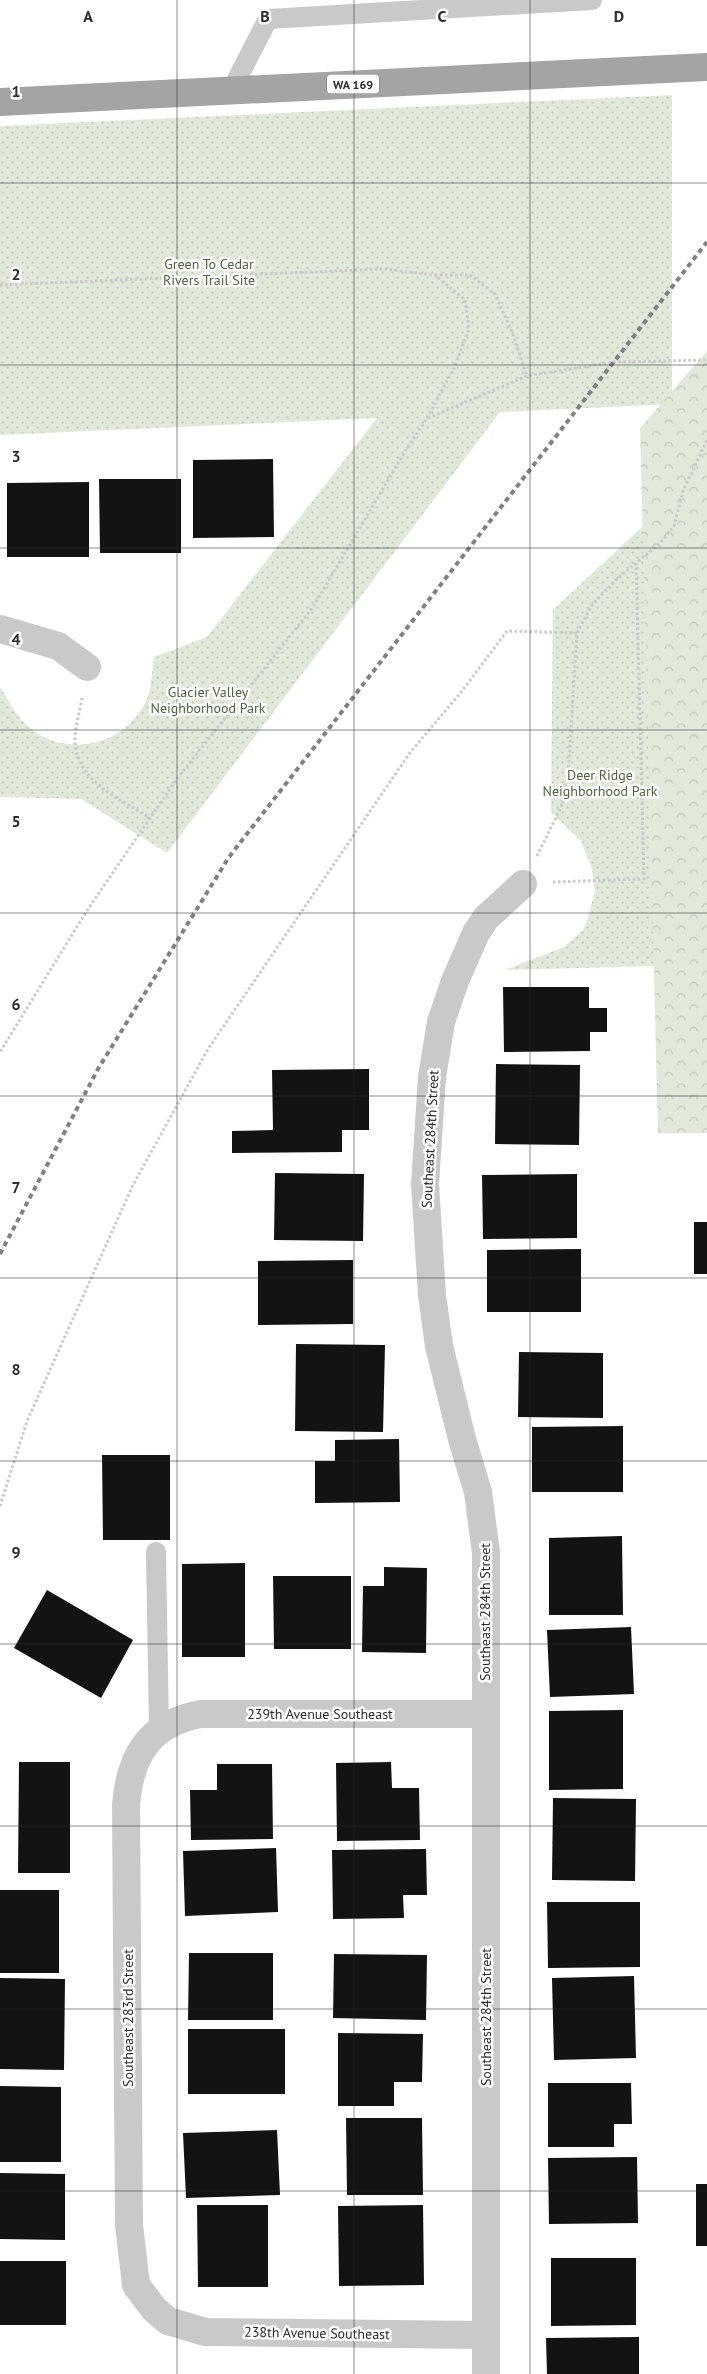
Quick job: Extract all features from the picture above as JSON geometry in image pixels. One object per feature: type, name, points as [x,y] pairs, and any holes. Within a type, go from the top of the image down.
[{"type":"main road","name":"WA 169","points":[[0,102],[707,67]]},
{"type":"street","points":[[0,629],[58,646],[87,667]]},
{"type":"street","name":"Southeast 284th Street","points":[[486,2374],[486,1553],[478,1492],[438,1346],[429,1260],[425,1184],[432,1077],[441,1022],[455,981],[476,933],[486,918],[523,884]]},
{"type":"street","name":"239th Avenue Southeast","points":[[159,1730],[182,1717],[201,1714],[485,1714]]},
{"type":"street","name":"Southeast 283rd Street","points":[[154,2310],[136,2285],[129,2226],[126,1804],[127,1789],[139,1753],[159,1730]]},
{"type":"street","name":"238th Avenue Southeast","points":[[154,2310],[168,2321],[205,2332],[486,2336]]},
{"type":"lane","points":[[232,90],[268,19],[592,0]]},
{"type":"lane","points":[[156,1552],[159,1730]]},
{"type":"path","points":[[0,285],[384,269],[435,276],[470,275],[495,294],[512,332],[527,376]]},
{"type":"path","points":[[0,1052],[86,912],[176,780],[313,607],[404,453],[427,418],[454,368],[469,329],[465,300],[435,276]]},
{"type":"path","points":[[427,418],[527,376],[614,362],[707,360]]},
{"type":"path","points":[[636,564],[644,879],[523,884],[561,807],[563,799],[568,775],[577,633],[592,606],[636,564],[659,544],[674,526],[683,491],[707,440]]},
{"type":"path","points":[[0,1506],[26,1421],[129,1194],[208,1049],[409,754],[507,631],[577,633]]},
{"type":"path","points":[[87,667],[76,740],[83,768],[92,780],[150,818]]},
{"type":"green space","name":"Green To Cedar Rivers Trail Site","points":[[672,95],[672,404],[500,412],[167,853],[81,799],[0,797],[0,687],[24,723],[35,732],[51,740],[67,744],[83,744],[99,741],[114,735],[127,726],[138,714],[149,694],[154,657],[207,637],[377,418],[0,435],[0,126]]},
{"type":"green space","points":[[707,351],[707,1133],[658,1133],[640,428]]},
{"type":"green space","name":"Deer Ridge Neighborhood Park","points":[[643,526],[654,966],[505,970],[564,947],[583,930],[588,918],[595,891],[592,869],[581,841],[551,812],[553,610]]},
{"type":"building","points":[[273,459],[274,537],[193,538],[193,460]]},
{"type":"building","points":[[99,479],[181,479],[181,553],[100,553]]},
{"type":"building","points":[[89,482],[89,557],[7,557],[7,483]]},
{"type":"building","points":[[503,987],[589,987],[589,1008],[607,1008],[607,1032],[590,1032],[590,1051],[504,1052]]},
{"type":"building","points":[[496,1064],[580,1065],[579,1145],[495,1144]]},
{"type":"building","points":[[369,1069],[369,1130],[342,1130],[342,1152],[232,1153],[232,1131],[273,1130],[272,1070]]},
{"type":"building","points":[[275,1173],[364,1174],[363,1241],[274,1240]]},
{"type":"building","points":[[577,1174],[577,1238],[483,1239],[482,1175]]},
{"type":"building","points":[[694,1222],[707,1222],[707,1274],[694,1274]]},
{"type":"building","points":[[581,1249],[581,1312],[487,1312],[487,1250]]},
{"type":"building","points":[[353,1260],[353,1324],[258,1325],[258,1261]]},
{"type":"building","points":[[296,1344],[385,1345],[383,1432],[295,1431]]},
{"type":"building","points":[[519,1352],[603,1353],[603,1418],[518,1417]]},
{"type":"building","points":[[623,1426],[623,1492],[532,1492],[532,1427]]},
{"type":"building","points":[[399,1439],[400,1502],[315,1503],[315,1461],[335,1461],[335,1440]]},
{"type":"building","points":[[102,1455],[170,1455],[170,1540],[103,1540]]},
{"type":"building","points":[[622,1536],[623,1615],[549,1615],[549,1538]]},
{"type":"building","points":[[245,1563],[245,1657],[182,1657],[182,1564]]},
{"type":"building","points":[[384,1567],[427,1568],[426,1653],[362,1652],[363,1586],[384,1586]]},
{"type":"building","points":[[273,1576],[351,1576],[351,1649],[274,1649]]},
{"type":"building","points":[[47,1590],[133,1640],[101,1698],[14,1648]]},
{"type":"building","points":[[631,1627],[634,1694],[550,1697],[547,1630]]},
{"type":"building","points":[[623,1710],[623,1789],[549,1790],[549,1711]]},
{"type":"building","points":[[19,1762],[70,1762],[70,1873],[18,1873]]},
{"type":"building","points":[[391,1762],[392,1788],[419,1788],[420,1840],[337,1841],[336,1763]]},
{"type":"building","points":[[217,1764],[272,1764],[273,1839],[191,1840],[190,1790],[217,1790]]},
{"type":"building","points":[[553,1798],[636,1799],[635,1881],[552,1880]]},
{"type":"building","points":[[276,1848],[278,1912],[185,1916],[183,1851]]},
{"type":"building","points":[[426,1849],[427,1895],[403,1895],[404,1918],[333,1919],[332,1850]]},
{"type":"building","points":[[0,1890],[59,1890],[59,1973],[0,1973]]},
{"type":"building","points":[[547,1902],[640,1902],[640,1967],[548,1968]]},
{"type":"building","points":[[189,1953],[273,1953],[273,2020],[188,2020]]},
{"type":"building","points":[[334,1954],[427,1955],[426,2020],[333,2018]]},
{"type":"building","points":[[634,1976],[636,2058],[554,2060],[552,1978]]},
{"type":"building","points":[[0,1978],[65,1979],[64,2070],[0,2069]]},
{"type":"building","points":[[188,2029],[285,2029],[285,2094],[188,2094]]},
{"type":"building","points":[[338,2033],[423,2034],[422,2082],[394,2082],[394,2106],[338,2106]]},
{"type":"building","points":[[548,2083],[631,2083],[632,2124],[614,2124],[614,2147],[548,2147]]},
{"type":"building","points":[[0,2086],[61,2087],[61,2162],[0,2162]]},
{"type":"building","points":[[346,2118],[422,2118],[423,2195],[347,2195]]},
{"type":"building","points":[[277,2130],[280,2195],[186,2198],[183,2133]]},
{"type":"building","points":[[637,2157],[638,2223],[549,2224],[548,2158]]},
{"type":"building","points":[[0,2173],[65,2174],[65,2240],[0,2239]]},
{"type":"building","points":[[696,2184],[707,2184],[707,2246],[696,2246]]},
{"type":"building","points":[[197,2205],[268,2205],[268,2287],[198,2287]]},
{"type":"building","points":[[423,2205],[424,2285],[339,2286],[338,2206]]},
{"type":"building","points":[[551,2258],[636,2258],[636,2325],[551,2326]]},
{"type":"building","points":[[0,2261],[66,2261],[66,2325],[0,2325]]},
{"type":"building","points":[[639,2337],[639,2374],[547,2374],[546,2338]]},
{"type":"railway","points":[[0,1254],[98,1069],[229,857],[707,242]]},
{"type":"park label","name":"Glacier Valley Neighborhood Park","points":[[208,700]]}]
